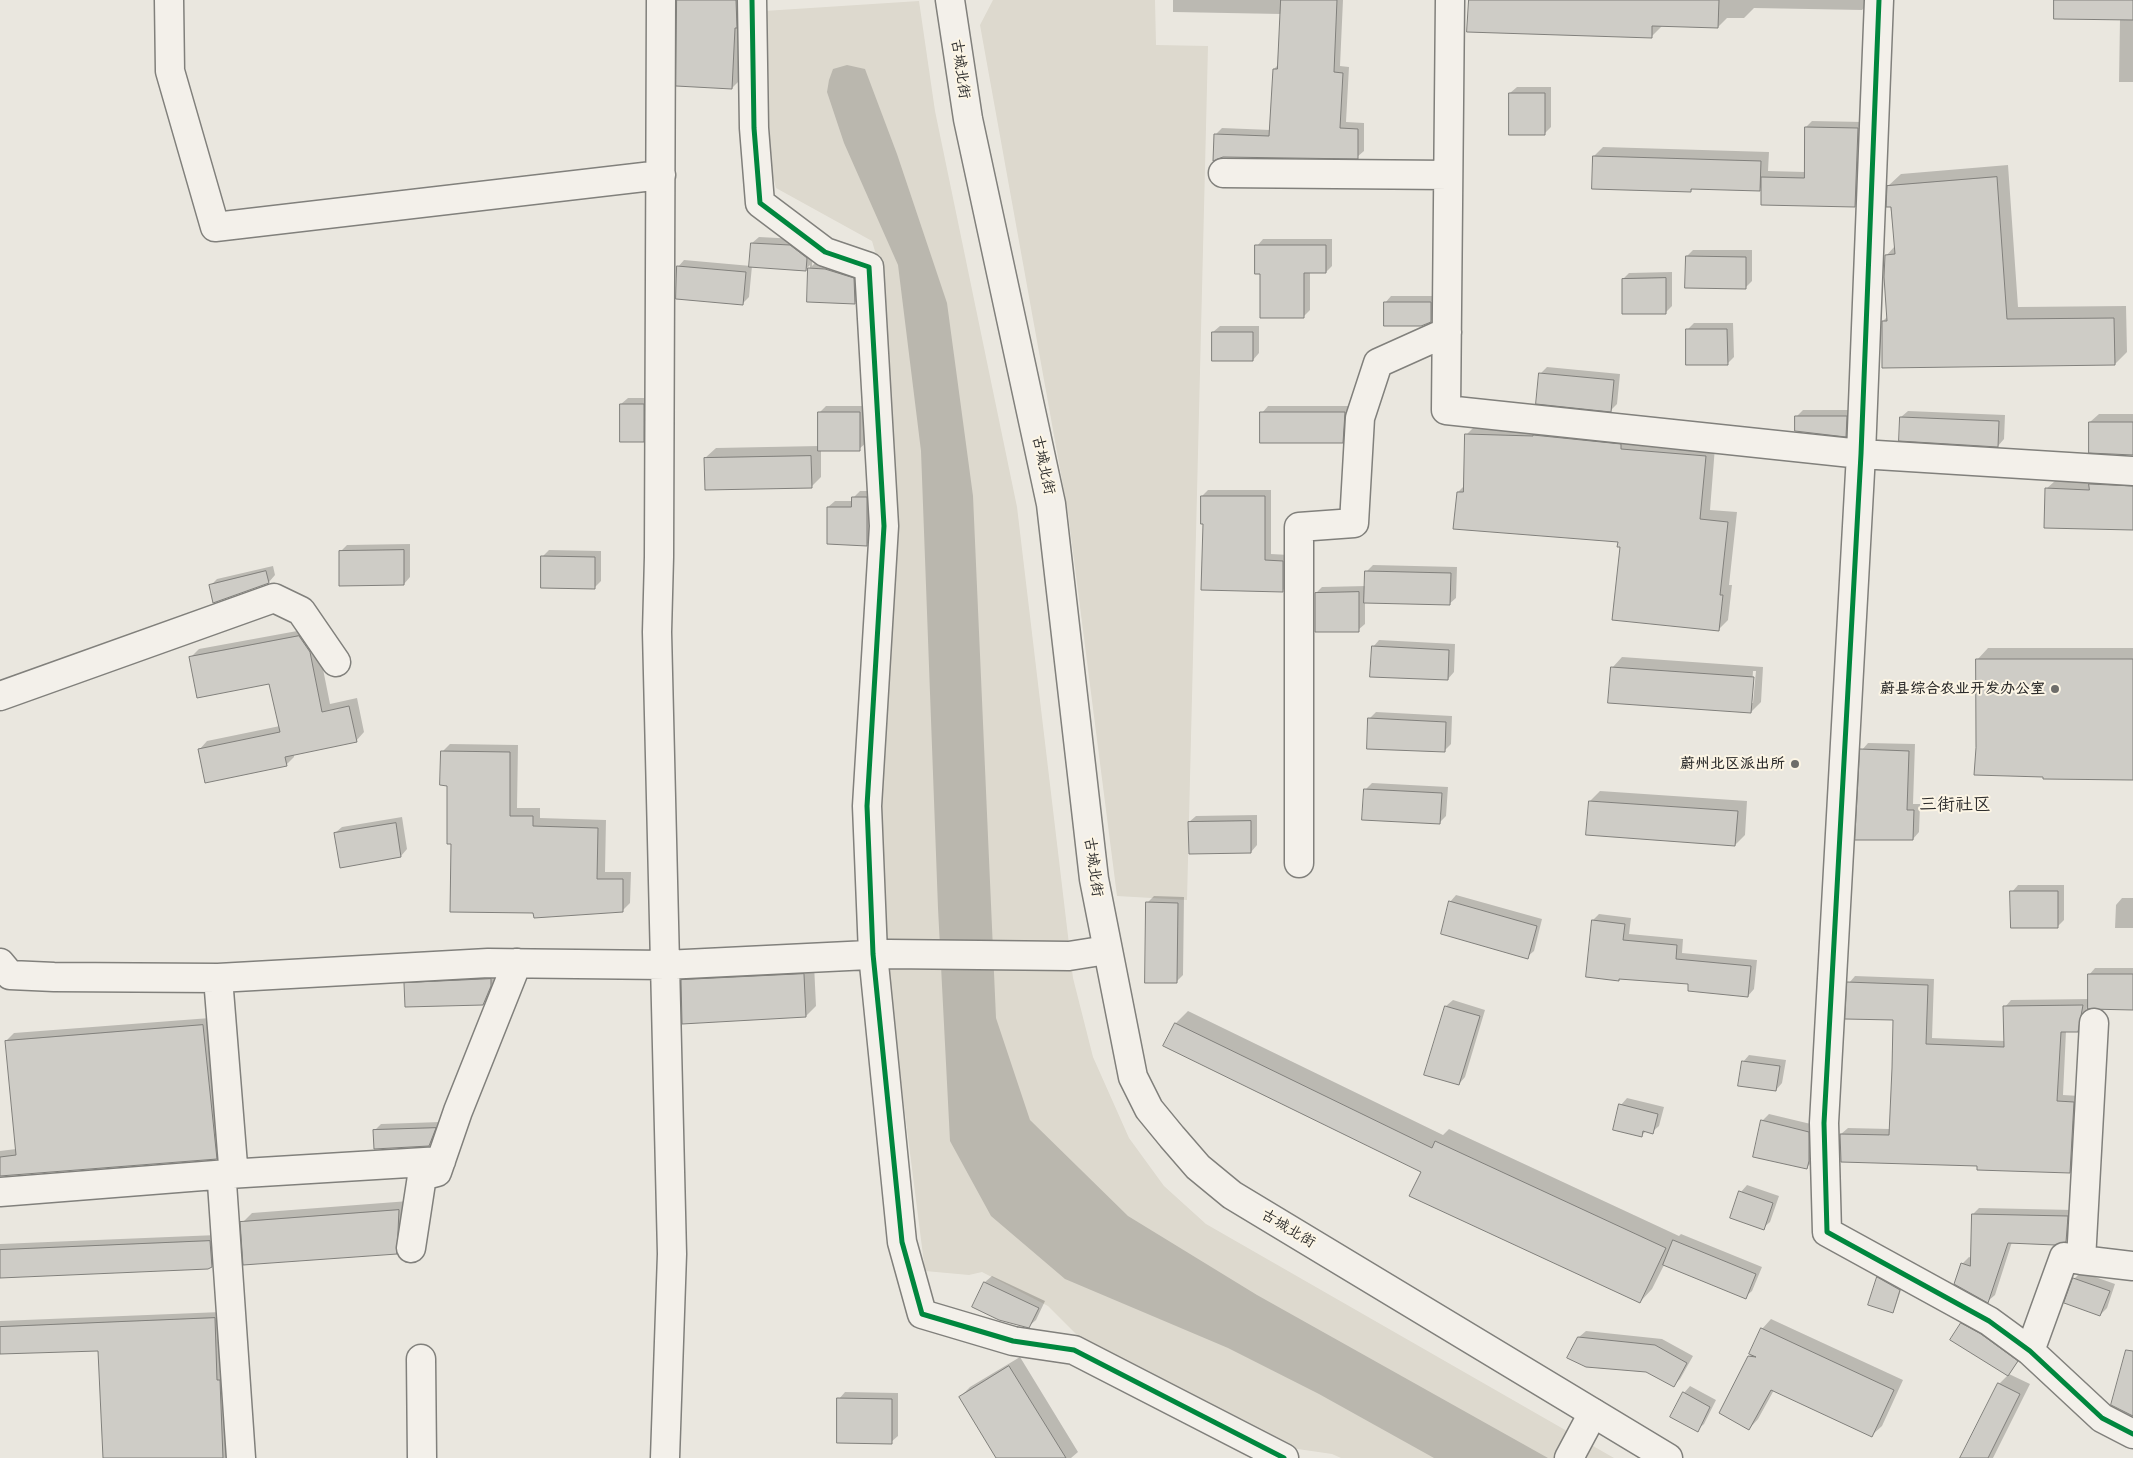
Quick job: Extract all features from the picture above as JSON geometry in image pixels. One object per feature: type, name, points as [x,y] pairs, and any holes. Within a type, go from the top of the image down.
[{"type":"street","points":[[169,0],[170,71],[215,227],[660,175]]},
{"type":"street","points":[[661,0],[660,557],[657,632],[672,1254],[666,1458]]},
{"type":"street","points":[[752,0],[754,128],[760,203],[825,252],[869,267],[884,526],[868,806],[902,1242],[922,1314],[1013,1340],[1074,1350],[1284,1458]]},
{"type":"street","name":"古城北街","points":[[950,0],[968,118],[1051,504],[1094,879],[1133,1077],[1149,1109],[1198,1167],[1232,1194],[1668,1458]]},
{"type":"street","points":[[1450,0],[1446,410],[1861,454],[2133,471]]},
{"type":"street","points":[[1879,0],[1861,454],[1824,1123],[1827,1232],[1989,1321],[2030,1351],[2102,1418],[2133,1434]]},
{"type":"street","points":[[1223,172],[1448,175]]},
{"type":"street","points":[[1299,863],[1299,527],[1354,523],[1360,418],[1378,363],[1447,332]]},
{"type":"street","points":[[0,696],[274,598],[300,611],[336,662]]},
{"type":"street","points":[[0,964],[10,975],[218,978],[488,963],[665,965],[881,954],[1069,956],[1107,950]]},
{"type":"street","points":[[411,1248],[422,1176],[437,1172],[458,1111],[517,963]]},
{"type":"street","points":[[218,978],[233,1165],[222,1183],[241,1458]]},
{"type":"street","points":[[2081,1260],[2094,1022]]},
{"type":"street","points":[[0,1192],[228,1174],[441,1161]]},
{"type":"street","points":[[2030,1351],[2064,1257],[2133,1266]]},
{"type":"street","points":[[420,1359],[422,1458]]},
{"type":"street","points":[[1573,1451],[1593,1414]]},
{"type":"shaded area","points":[[993,0],[1155,0],[1156,45],[1208,46],[1187,900],[1117,896],[1068,513],[980,25]]},
{"type":"shaded area","points":[[919,1],[935,111],[1017,507],[1073,978],[1093,1057],[1129,1138],[1164,1186],[1206,1224],[1614,1458],[1341,1458],[1332,1454],[1284,1447],[1076,1334],[1048,1306],[982,1272],[969,1275],[925,1271],[893,1019],[877,830],[881,272],[872,241],[776,188],[760,128],[764,11]]},
{"type":"shaded area","points":[[847,65],[865,69],[897,154],[947,303],[973,496],[996,1018],[1030,1120],[1128,1216],[1257,1295],[1548,1458],[1434,1458],[1319,1394],[1228,1348],[1065,1279],[991,1216],[950,1141],[938,908],[921,451],[898,265],[844,143],[827,92],[833,69]]},
{"type":"building","points":[[677,0],[736,0],[737,28],[735,28],[732,89],[676,86]]},
{"type":"building","points":[[1281,0],[1337,0],[1334,72],[1343,73],[1340,128],[1358,129],[1358,159],[1223,157],[1213,161],[1214,134],[1269,136],[1273,69],[1277,69]]},
{"type":"building","points":[[1469,0],[1719,0],[1718,28],[1652,26],[1652,38],[1467,32]]},
{"type":"building","points":[[2054,0],[2133,0],[2133,20],[2054,19]]},
{"type":"building","points":[[1509,93],[1545,93],[1545,135],[1509,135]]},
{"type":"building","points":[[1805,127],[1858,128],[1855,207],[1761,205],[1761,177],[1804,178]]},
{"type":"building","points":[[1593,156],[1761,161],[1760,191],[1691,189],[1691,192],[1592,189]]},
{"type":"building","points":[[1997,177],[2007,319],[2114,318],[2115,365],[1882,368],[1882,321],[1887,321],[1884,277],[1885,255],[1895,254],[1891,207],[1886,207],[1887,186]]},
{"type":"building","points":[[751,243],[790,245],[807,258],[806,271],[749,267]]},
{"type":"building","points":[[1255,245],[1326,245],[1326,273],[1304,273],[1304,318],[1260,318],[1260,274],[1255,274]]},
{"type":"building","points":[[1686,256],[1746,257],[1746,289],[1685,288]]},
{"type":"building","points":[[677,266],[746,272],[743,305],[676,299]]},
{"type":"building","points":[[808,268],[825,269],[854,278],[855,304],[807,302]]},
{"type":"building","points":[[1666,278],[1666,314],[1622,314],[1622,279]]},
{"type":"building","points":[[1384,302],[1431,302],[1431,322],[1421,326],[1384,326]]},
{"type":"building","points":[[1686,329],[1727,329],[1728,365],[1686,365]]},
{"type":"building","points":[[1212,332],[1253,332],[1253,361],[1212,361]]},
{"type":"building","points":[[1539,373],[1614,380],[1611,412],[1536,404]]},
{"type":"building","points":[[620,404],[644,404],[644,442],[620,442]]},
{"type":"building","points":[[818,412],[860,412],[860,451],[818,451]]},
{"type":"building","points":[[1260,412],[1345,412],[1343,443],[1260,443]]},
{"type":"building","points":[[1795,416],[1847,416],[1846,437],[1795,431]]},
{"type":"building","points":[[1900,417],[1999,421],[1998,447],[1899,441]]},
{"type":"building","points":[[2089,422],[2133,422],[2133,455],[2089,453]]},
{"type":"building","points":[[1465,434],[1533,435],[1621,444],[1621,449],[1706,456],[1700,519],[1728,522],[1720,595],[1723,595],[1719,631],[1612,620],[1620,547],[1617,547],[1618,542],[1453,529],[1457,492],[1463,492]]},
{"type":"building","points":[[811,456],[812,488],[705,490],[704,458]]},
{"type":"building","points":[[2089,484],[2133,486],[2133,530],[2044,528],[2045,488],[2089,490]]},
{"type":"building","points":[[1201,496],[1265,496],[1265,560],[1283,561],[1283,592],[1201,590],[1203,524],[1201,524]]},
{"type":"building","points":[[852,497],[867,497],[867,546],[827,544],[827,507],[851,507]]},
{"type":"building","points":[[404,550],[404,585],[339,586],[339,551]]},
{"type":"building","points":[[541,556],[595,557],[595,589],[541,588]]},
{"type":"building","points":[[266,571],[269,583],[213,603],[209,585]]},
{"type":"building","points":[[1365,571],[1451,573],[1450,605],[1364,603]]},
{"type":"building","points":[[1359,592],[1359,632],[1315,632],[1315,593]]},
{"type":"building","points":[[299,636],[310,652],[322,712],[349,706],[357,742],[285,757],[287,766],[205,783],[198,749],[280,732],[269,684],[197,698],[189,657]]},
{"type":"building","points":[[1372,646],[1449,650],[1448,680],[1370,677]]},
{"type":"building","points":[[1976,659],[2133,659],[2133,780],[2043,779],[2043,777],[1974,775],[1976,748]]},
{"type":"building","points":[[1611,667],[1754,677],[1751,713],[1608,703]]},
{"type":"building","points":[[1368,718],[1446,722],[1445,752],[1367,749]]},
{"type":"building","points":[[1860,749],[1909,751],[1907,810],[1914,810],[1913,840],[1855,840]]},
{"type":"building","points":[[441,751],[510,752],[510,816],[533,816],[533,826],[598,828],[597,879],[623,879],[623,912],[534,918],[533,913],[450,912],[451,844],[447,844],[447,786],[440,785]]},
{"type":"building","points":[[1364,789],[1442,793],[1440,824],[1362,820]]},
{"type":"building","points":[[1589,801],[1738,811],[1735,846],[1586,835]]},
{"type":"building","points":[[1251,821],[1251,853],[1189,854],[1188,822]]},
{"type":"building","points":[[396,823],[401,857],[340,868],[334,833]]},
{"type":"building","points":[[2010,891],[2058,891],[2058,928],[2011,928]]},
{"type":"building","points":[[1449,901],[1537,926],[1528,959],[1441,934]]},
{"type":"building","points":[[1146,902],[1178,903],[1177,983],[1145,983]]},
{"type":"building","points":[[1592,920],[1625,924],[1623,940],[1677,945],[1676,959],[1751,966],[1748,997],[1688,991],[1688,984],[1619,979],[1619,981],[1586,977]]},
{"type":"building","points":[[804,974],[806,1017],[682,1024],[681,980]]},
{"type":"building","points":[[2088,974],[2133,974],[2133,1010],[2088,1009]]},
{"type":"building","points":[[491,979],[491,986],[483,1005],[405,1007],[404,983]]},
{"type":"building","points":[[1847,982],[1928,985],[1926,1044],[2004,1047],[2003,1006],[2083,1005],[2078,1032],[2061,1032],[2057,1101],[2074,1102],[2070,1173],[1977,1170],[1977,1166],[1841,1162],[1840,1134],[1889,1135],[1892,1068],[1893,1020],[1845,1019]]},
{"type":"building","points":[[1445,1006],[1480,1016],[1459,1085],[1424,1075]]},
{"type":"building","points":[[1175,1023],[1432,1148],[1435,1141],[1666,1248],[1640,1303],[1409,1196],[1421,1172],[1163,1046]]},
{"type":"building","points":[[203,1025],[217,1159],[0,1176],[0,1157],[16,1155],[5,1041]]},
{"type":"building","points":[[1742,1061],[1780,1066],[1776,1091],[1738,1086]]},
{"type":"building","points":[[1619,1104],[1658,1114],[1653,1134],[1643,1131],[1642,1137],[1613,1130]]},
{"type":"building","points":[[1761,1120],[1809,1132],[1809,1161],[1807,1169],[1753,1157]]},
{"type":"building","points":[[436,1128],[429,1146],[374,1149],[373,1130]]},
{"type":"building","points":[[1739,1191],[1773,1203],[1764,1230],[1730,1218]]},
{"type":"building","points":[[399,1210],[397,1254],[243,1265],[240,1222]]},
{"type":"building","points":[[1972,1214],[2068,1216],[2066,1242],[2055,1245],[2008,1243],[1988,1303],[1954,1284],[1961,1263],[1970,1266]]},
{"type":"building","points":[[1673,1240],[1756,1274],[1746,1299],[1663,1265]]},
{"type":"building","points":[[210,1241],[212,1267],[208,1269],[0,1278],[0,1250]]},
{"type":"building","points":[[1877,1277],[1900,1290],[1893,1313],[1868,1305]]},
{"type":"building","points":[[2073,1278],[2110,1291],[2100,1316],[2064,1303]]},
{"type":"building","points":[[984,1282],[1039,1308],[1029,1328],[999,1320],[972,1307]]},
{"type":"building","points":[[215,1318],[217,1380],[220,1380],[223,1458],[103,1458],[98,1351],[0,1354],[0,1327]]},
{"type":"building","points":[[1961,1323],[1981,1334],[2018,1361],[2008,1376],[1950,1340]]},
{"type":"building","points":[[1761,1328],[1894,1390],[1872,1437],[1771,1390],[1749,1430],[1719,1413],[1748,1356],[1756,1357],[1749,1354]]},
{"type":"building","points":[[1578,1337],[1655,1345],[1687,1363],[1674,1387],[1646,1372],[1586,1367],[1567,1358]]},
{"type":"building","points":[[2126,1350],[2133,1351],[2133,1416],[2111,1405]]},
{"type":"building","points":[[1009,1366],[1066,1458],[996,1458],[959,1397]]},
{"type":"building","points":[[1998,1383],[2020,1394],[1988,1458],[1960,1458]]},
{"type":"building","points":[[1683,1392],[1710,1407],[1698,1432],[1670,1417]]},
{"type":"building","points":[[837,1398],[892,1399],[892,1444],[837,1443]]},
{"type":"cycle path","points":[[752,0],[754,128],[760,203],[825,252],[869,267],[884,526],[867,806],[873,954],[902,1242],[922,1314],[1013,1341],[1074,1350],[1284,1458]]},
{"type":"cycle path","points":[[1879,0],[1861,454],[1824,1123],[1827,1232],[1989,1321],[2030,1351],[2102,1418],[2133,1434]]},
{"type":"place","name":"蔚县综合农业开发办公室","points":[[2055,689]]},
{"type":"place","name":"蔚州北区派出所","points":[[1795,764]]},
{"type":"district","name":"三街社区","points":[[1955,805]]}]
